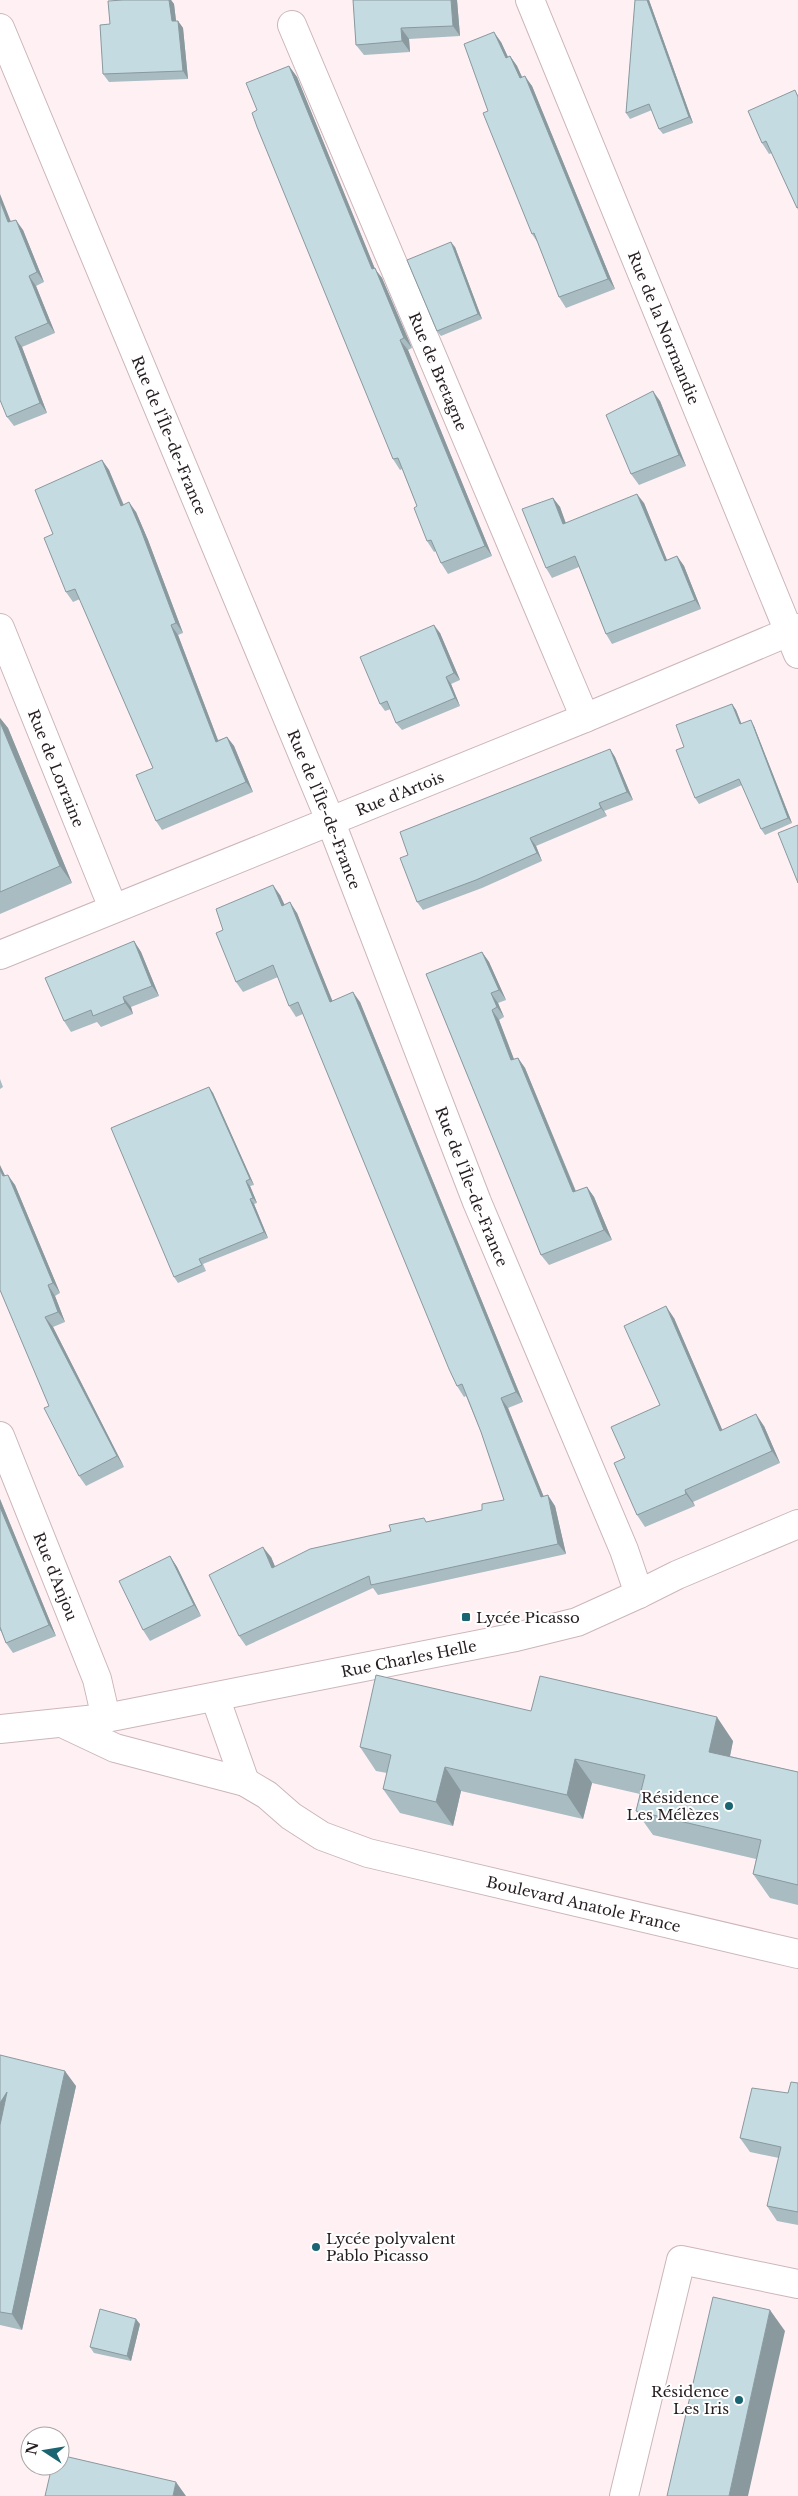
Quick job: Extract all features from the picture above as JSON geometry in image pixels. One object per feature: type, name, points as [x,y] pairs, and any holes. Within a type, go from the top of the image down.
[{"type":"street","name":"Rue de la Normandie","points":[[530,0],[795,637]]},
{"type":"street","name":"Rue de Bretagne","points":[[292,25],[585,718]]},
{"type":"street","name":"Rue de l'Île-de-France","points":[[0,28],[330,820],[477,1202],[624,1550],[639,1594]]},
{"type":"street","name":"Rue de Lorraine","points":[[0,628],[113,908]]},
{"type":"street","name":"Rue d'Artois","points":[[0,955],[585,718],[795,637]]},
{"type":"street","name":"Rue d'Anjou","points":[[0,1436],[97,1679],[106,1718]]},
{"type":"street","name":"Rue Charles Helle","points":[[0,1729],[106,1718],[516,1637],[577,1622],[639,1594],[677,1574],[798,1524]]},
{"type":"street","points":[[215,1697],[245,1782]]},
{"type":"street","name":"Boulevard Anatole France","points":[[62,1723],[115,1748],[245,1782],[267,1795],[291,1816],[322,1836],[368,1852],[798,1954]]},
{"type":"street","points":[[624,2496],[681,2260],[798,2284]]},
{"type":"building","points":[[169,0],[172,21],[178,21],[183,71],[103,74],[100,25],[110,24],[108,1]]},
{"type":"building","points":[[353,0],[451,0],[453,26],[401,28],[402,41],[356,45]]},
{"type":"building","points":[[635,0],[647,0],[689,117],[659,129],[649,104],[626,113]]},
{"type":"building","points":[[494,32],[506,58],[510,56],[520,78],[525,76],[608,279],[559,297],[483,113],[488,111],[464,44]]},
{"type":"building","points":[[289,66],[372,269],[375,268],[404,338],[400,340],[485,546],[441,563],[431,540],[427,541],[414,508],[417,506],[398,458],[393,459],[252,113],[257,110],[246,83]]},
{"type":"building","points":[[795,90],[798,97],[797,208],[766,141],[762,143],[748,111]]},
{"type":"building","points":[[0,201],[8,222],[16,220],[37,272],[29,276],[48,323],[15,337],[40,403],[7,417],[0,400]]},
{"type":"building","points":[[451,242],[478,314],[437,331],[407,260]]},
{"type":"building","points":[[653,391],[679,455],[631,474],[606,415]]},
{"type":"building","points":[[102,460],[121,506],[129,502],[141,530],[176,623],[171,625],[216,742],[227,737],[246,782],[156,821],[136,775],[153,768],[75,589],[66,592],[44,538],[53,534],[35,490]]},
{"type":"building","points":[[637,494],[665,561],[677,556],[695,600],[606,634],[575,556],[546,568],[522,509],[553,498],[563,524]]},
{"type":"building","points":[[434,625],[454,673],[446,677],[455,698],[396,723],[387,701],[380,704],[360,657]]},
{"type":"building","points":[[732,704],[740,724],[751,720],[788,818],[761,829],[739,779],[695,798],[676,750],[684,747],[676,725]]},
{"type":"building","points":[[0,722],[60,866],[0,892]]},
{"type":"building","points":[[610,749],[627,792],[599,803],[601,808],[530,838],[537,853],[476,880],[417,902],[400,858],[408,855],[400,832]]},
{"type":"building","points":[[798,825],[798,883],[778,833]]},
{"type":"building","points":[[273,885],[282,906],[290,902],[330,1002],[353,992],[516,1392],[501,1398],[541,1497],[548,1495],[558,1544],[371,1585],[369,1576],[239,1636],[209,1575],[263,1547],[272,1568],[310,1549],[391,1531],[389,1525],[424,1518],[426,1522],[482,1510],[482,1504],[504,1500],[481,1432],[462,1384],[457,1386],[449,1369],[298,1002],[289,1006],[273,965],[236,982],[216,933],[223,930],[216,909]]},
{"type":"building","points":[[134,941],[152,986],[123,997],[125,1003],[93,1016],[91,1010],[64,1021],[45,978]]},
{"type":"building","points":[[482,952],[499,990],[491,993],[497,1007],[492,1010],[511,1060],[518,1058],[573,1192],[587,1187],[604,1230],[541,1255],[426,974]]},
{"type":"building","points":[[209,1087],[250,1179],[246,1181],[253,1198],[250,1199],[264,1232],[199,1259],[202,1265],[174,1277],[111,1128]]},
{"type":"building","points":[[0,1170],[3,1176],[8,1175],[53,1283],[48,1285],[58,1312],[45,1317],[117,1456],[79,1476],[44,1408],[49,1406],[0,1290]]},
{"type":"building","points":[[666,1306],[720,1431],[756,1414],[772,1451],[685,1490],[686,1494],[637,1515],[614,1463],[625,1458],[611,1427],[660,1405],[624,1326]]},
{"type":"building","points":[[0,1507],[49,1625],[6,1643],[0,1627]]},
{"type":"building","points":[[170,1556],[194,1605],[143,1630],[119,1581]]},
{"type":"building","name":"Résidence Les Mélèzes","points":[[376,1675],[531,1711],[540,1676],[717,1717],[709,1752],[798,1772],[798,1885],[753,1874],[761,1840],[636,1811],[645,1775],[575,1759],[567,1795],[445,1767],[436,1802],[383,1789],[391,1755],[360,1747]]},
{"type":"building","points":[[0,2055],[65,2071],[12,2314],[0,2312],[0,2125],[7,2092],[0,2103]]},
{"type":"building","points":[[791,2082],[798,2083],[798,2212],[767,2206],[781,2147],[740,2138],[752,2088],[788,2093]]},
{"type":"building","name":"Résidence Les Iris","points":[[713,2297],[770,2310],[729,2496],[667,2496]]},
{"type":"building","points":[[100,2309],[136,2319],[127,2356],[90,2347]]},
{"type":"building","points":[[70,2457],[176,2482],[173,2496],[45,2496],[50,2476],[70,2476]]},
{"type":"place","name":"Lycée Picasso","points":[[466,1617]]},
{"type":"place","name":"Résidence Les Mélèzes","points":[[729,1806]]},
{"type":"place","name":"Lycée polyvalent Pablo Picasso","points":[[316,2247]]},
{"type":"place","name":"Résidence Les Iris","points":[[739,2400]]}]
